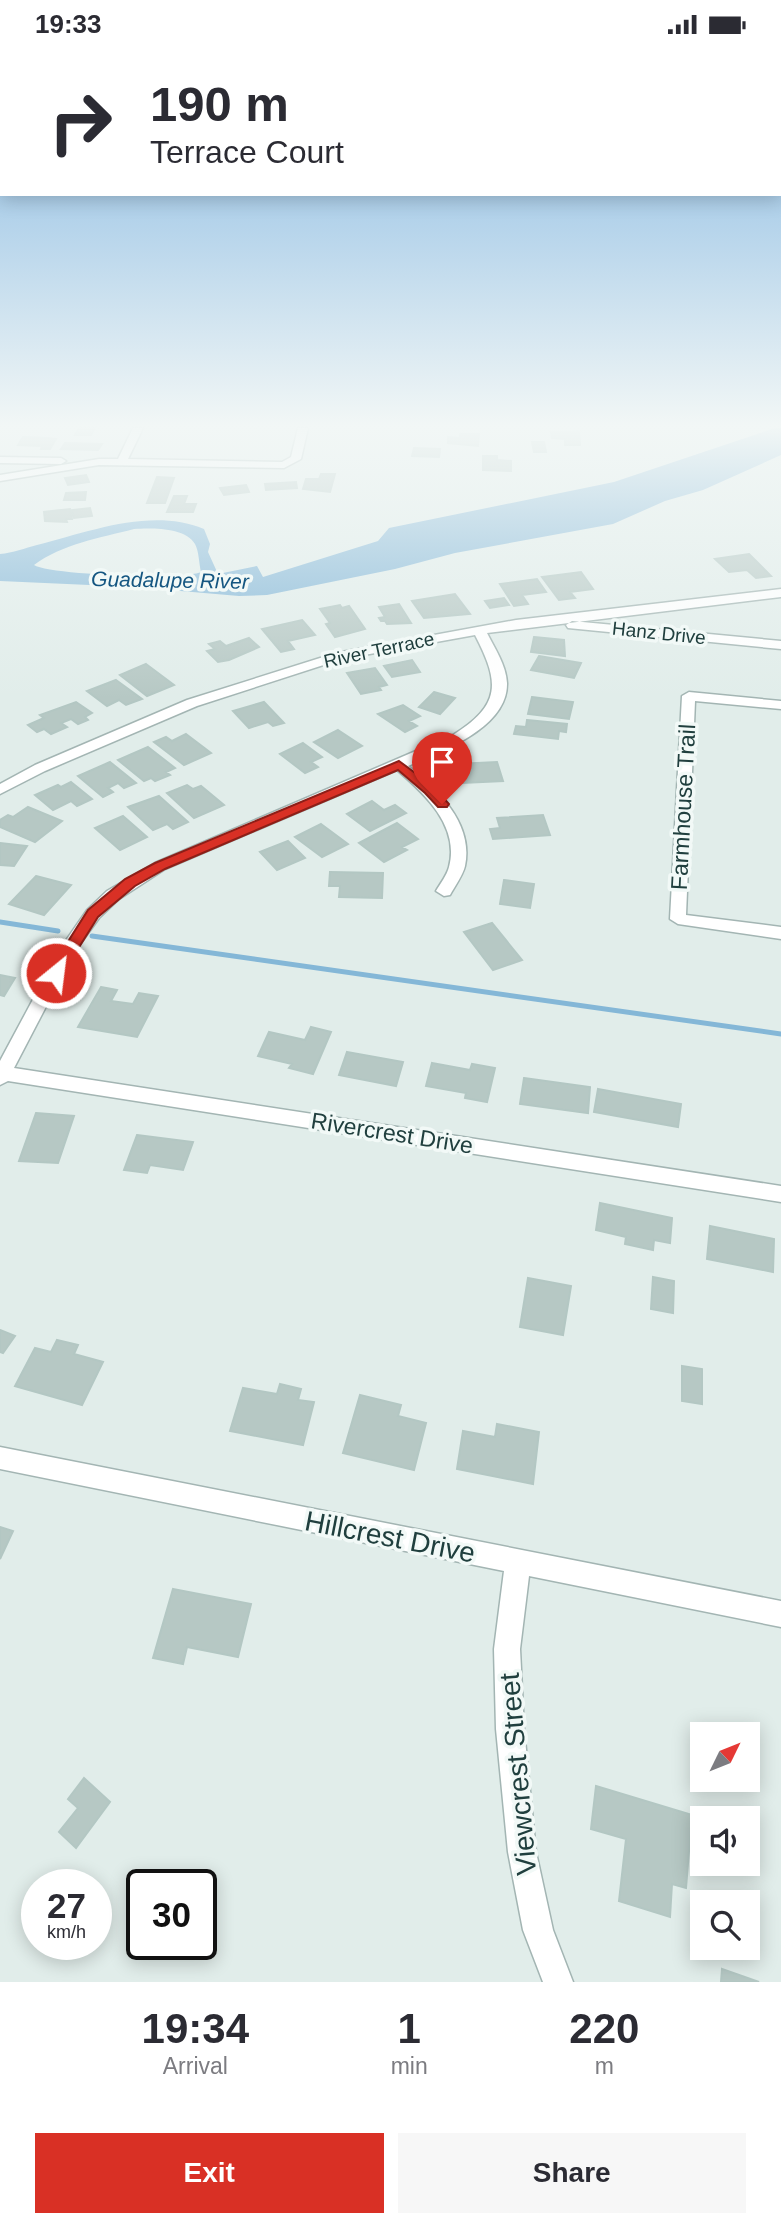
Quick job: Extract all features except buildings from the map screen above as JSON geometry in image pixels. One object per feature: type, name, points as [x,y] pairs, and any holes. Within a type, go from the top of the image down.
[{"type":"street","name":"River Terrace","points":[[0,790],[40,768],[192,703],[340,656],[537,621],[781,593]]},
{"type":"street","name":"Hanz Drive","points":[[537,621],[781,645]]},
{"type":"street","points":[[2,1075],[68,949],[93,913],[113,895],[160,866],[399,765],[467,733],[488,715],[499,687],[499,671],[479,630]]},
{"type":"street","name":"Farmhouse Trail","points":[[781,705],[689,696],[678,919],[781,933]]},
{"type":"street","points":[[399,765],[429,790],[449,816],[458,848],[457,867],[444,891]]},
{"type":"street","points":[[0,1040],[19,1043]]},
{"type":"street","name":"Rivercrest Drive","points":[[2,1075],[781,1194]]},
{"type":"street","name":"Hillcrest Drive","points":[[0,1458],[781,1614]]},
{"type":"street","name":"Viewcrest Street","points":[[518,1562],[507,1649],[510,1729],[522,1852],[538,1930],[558,1982]]},
{"type":"water","name":"Guadalupe River","points":[[437,518],[626,518],[613,524],[455,553],[395,569],[267,595],[239,596],[134,587],[0,581],[0,554],[142,521],[163,520],[204,529],[210,544],[208,552],[218,574],[257,566],[263,577],[378,541],[389,528]],"holes":[[[134,529],[158,529],[184,534],[190,538],[196,547],[201,572],[170,576],[117,575],[45,569],[34,565],[69,547],[108,535]]]},
{"type":"waterway","points":[[0,922],[58,931]]},
{"type":"waterway","points":[[92,936],[781,1034]]},
{"type":"route","points":[[56,973],[68,949],[93,913],[130,883],[160,866],[399,765],[442,804]]}]
